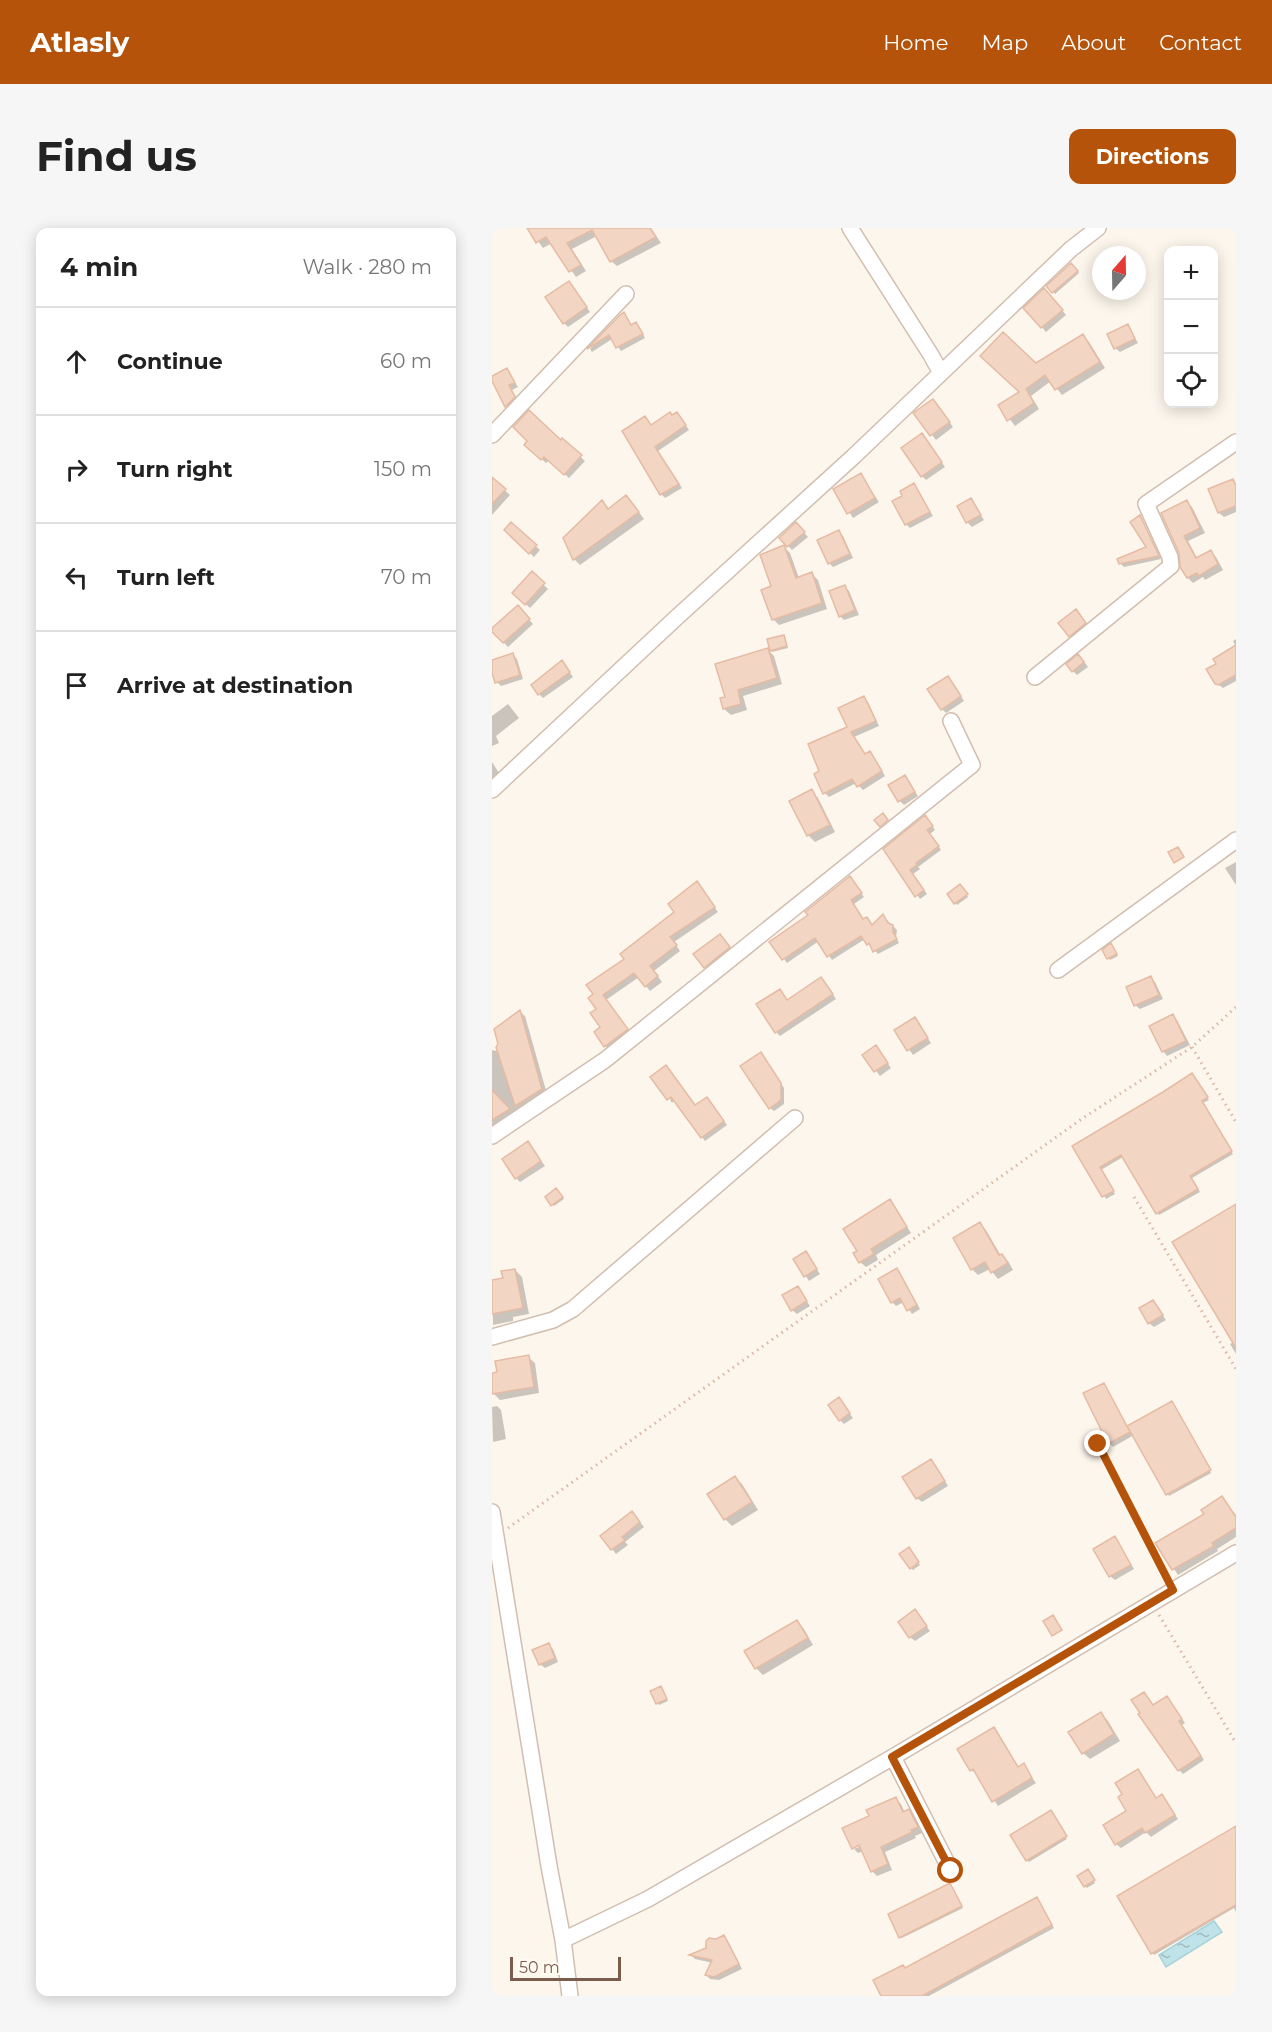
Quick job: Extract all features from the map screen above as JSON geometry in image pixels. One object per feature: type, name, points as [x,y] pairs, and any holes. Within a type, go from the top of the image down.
[{"type":"street","points":[[850,228],[932,355],[941,374]]},
{"type":"street","points":[[492,790],[667,626],[845,465],[1071,249],[1098,228]]},
{"type":"street","points":[[492,435],[626,294]]},
{"type":"street","points":[[1035,677],[1171,566],[1170,557],[1146,504],[1236,442]]},
{"type":"street","points":[[492,1136],[605,1060],[972,765],[951,721]]},
{"type":"street","points":[[1058,970],[1236,840]]},
{"type":"street","points":[[492,1337],[553,1320],[573,1309],[795,1118]]},
{"type":"street","points":[[492,1512],[563,1940],[570,1996]]},
{"type":"street","points":[[563,1940],[648,1899],[1236,1553]]},
{"type":"street","points":[[892,1757],[951,1871]]},
{"type":"path","points":[[500,1535],[1083,1118],[1192,1047],[1236,1007]]},
{"type":"path","points":[[1192,1047],[1236,1122]]},
{"type":"path","points":[[1134,1197],[1236,1369]]},
{"type":"path","points":[[1098,1444],[1173,1590]]},
{"type":"path","points":[[1152,1604],[1236,1743]]},
{"type":"water","points":[[1214,1921],[1222,1932],[1166,1967],[1159,1955]]},
{"type":"building","points":[[527,228],[650,228],[656,237],[610,262],[592,230],[567,243],[581,265],[569,272],[546,237],[536,243]]},
{"type":"building","points":[[1071,263],[1078,271],[1052,293],[1046,286]]},
{"type":"building","points":[[569,281],[587,307],[563,324],[545,297]]},
{"type":"building","points":[[1044,288],[1063,310],[1041,328],[1023,308]]},
{"type":"building","points":[[624,312],[631,325],[636,322],[643,334],[616,348],[609,335],[587,349],[620,315]]},
{"type":"building","points":[[1128,324],[1135,339],[1114,349],[1107,334]]},
{"type":"building","points":[[1003,332],[1036,363],[1083,334],[1100,362],[1055,390],[1045,375],[1026,389],[1034,403],[1007,421],[998,405],[1019,392],[980,356]]},
{"type":"building","points":[[507,368],[515,383],[509,385],[515,397],[505,407],[492,381],[492,376]]},
{"type":"building","points":[[933,399],[950,422],[930,436],[913,413]]},
{"type":"building","points":[[529,410],[561,440],[562,438],[582,455],[564,475],[544,457],[541,460],[524,445],[527,441],[513,427]]},
{"type":"building","points":[[670,412],[672,415],[677,412],[686,425],[655,447],[679,484],[660,495],[622,431],[645,416],[651,425]]},
{"type":"building","points":[[922,433],[942,462],[921,477],[901,448]]},
{"type":"building","points":[[861,473],[875,498],[847,514],[833,489]]},
{"type":"building","points":[[492,477],[506,489],[492,504]]},
{"type":"building","points":[[1233,479],[1236,486],[1236,506],[1218,513],[1208,489]]},
{"type":"building","points":[[914,483],[930,512],[905,525],[892,501],[902,496],[900,491]]},
{"type":"building","points":[[626,495],[639,512],[573,560],[563,538],[602,500],[608,509]]},
{"type":"building","points":[[971,498],[981,515],[966,523],[957,506]]},
{"type":"building","points":[[1187,500],[1200,528],[1184,536],[1196,558],[1211,550],[1218,564],[1199,576],[1197,573],[1187,578],[1180,567],[1179,553],[1161,513]]},
{"type":"building","points":[[1140,515],[1159,556],[1119,564],[1117,559],[1146,547],[1130,522]]},
{"type":"building","points":[[511,522],[537,545],[529,554],[504,530]]},
{"type":"building","points":[[796,522],[805,532],[787,547],[779,538]]},
{"type":"building","points":[[839,530],[850,554],[828,564],[817,540]]},
{"type":"building","points":[[784,545],[796,578],[812,572],[822,603],[772,620],[761,590],[771,586],[760,555]]},
{"type":"building","points":[[532,571],[545,583],[525,605],[512,593]]},
{"type":"building","points":[[845,585],[855,610],[839,617],[829,591]]},
{"type":"building","points":[[518,605],[530,619],[503,643],[492,632],[492,628]]},
{"type":"building","points":[[1076,609],[1086,623],[1069,637],[1058,623]]},
{"type":"building","points":[[784,635],[787,646],[770,651],[767,639]]},
{"type":"building","points":[[1236,645],[1236,675],[1218,685],[1215,684],[1206,669],[1216,664],[1213,659]]},
{"type":"building","points":[[768,648],[777,678],[738,690],[741,704],[723,709],[720,698],[725,697],[715,664]]},
{"type":"building","points":[[513,653],[520,675],[495,683],[492,660]]},
{"type":"building","points":[[1078,654],[1084,662],[1072,672],[1066,664]]},
{"type":"building","points":[[562,660],[570,672],[538,695],[531,685]]},
{"type":"building","points":[[948,676],[961,696],[941,710],[927,689]]},
{"type":"building","points":[[864,696],[876,721],[851,732],[865,754],[870,751],[882,771],[857,787],[852,779],[823,794],[814,774],[819,771],[808,744],[847,727],[838,708]]},
{"type":"building","points":[[905,775],[915,792],[898,802],[888,785]]},
{"type":"building","points":[[812,789],[830,825],[807,836],[789,801]]},
{"type":"building","points":[[883,813],[888,820],[880,827],[874,820]]},
{"type":"building","points":[[925,815],[933,826],[927,830],[939,846],[910,870],[924,890],[915,897],[883,849]]},
{"type":"building","points":[[1178,847],[1184,857],[1174,863],[1168,852]]},
{"type":"building","points":[[850,876],[862,893],[851,900],[863,919],[867,917],[872,925],[883,914],[888,923],[893,925],[893,932],[897,939],[873,952],[869,943],[867,945],[861,936],[827,957],[815,938],[782,960],[769,942],[808,915],[805,912]]},
{"type":"building","points":[[697,881],[715,907],[670,937],[677,945],[650,966],[658,976],[645,987],[634,973],[603,995],[628,1029],[604,1047],[594,1032],[600,1027],[590,1013],[596,1009],[588,998],[593,994],[586,985],[624,959],[620,954],[674,912],[668,904]]},
{"type":"building","points":[[960,884],[968,894],[954,904],[947,894]]},
{"type":"building","points":[[720,934],[730,947],[704,968],[693,954]]},
{"type":"building","points":[[1111,943],[1117,954],[1107,959],[1102,950]]},
{"type":"building","points":[[1151,976],[1159,995],[1134,1006],[1126,987]]},
{"type":"building","points":[[821,977],[833,994],[775,1033],[756,1004],[780,989],[787,1000]]},
{"type":"building","points":[[520,1010],[542,1089],[515,1106],[496,1047],[498,1044],[494,1029]]},
{"type":"building","points":[[1173,1014],[1186,1041],[1162,1052],[1149,1026]]},
{"type":"building","points":[[915,1017],[928,1038],[907,1051],[894,1030]]},
{"type":"building","points":[[876,1045],[888,1063],[874,1072],[862,1055]]},
{"type":"building","points":[[761,1052],[781,1083],[781,1100],[769,1109],[740,1066]]},
{"type":"building","points":[[666,1065],[695,1105],[707,1097],[724,1121],[701,1138],[671,1097],[667,1100],[650,1077]]},
{"type":"building","points":[[1192,1073],[1208,1097],[1202,1101],[1232,1151],[1190,1176],[1198,1189],[1156,1214],[1121,1155],[1100,1167],[1114,1191],[1102,1197],[1072,1146]]},
{"type":"building","points":[[492,1090],[510,1109],[492,1120]]},
{"type":"building","points":[[528,1141],[541,1161],[515,1179],[502,1159]]},
{"type":"building","points":[[556,1188],[563,1197],[551,1206],[545,1197]]},
{"type":"building","points":[[890,1199],[907,1227],[871,1249],[874,1254],[859,1263],[853,1253],[857,1251],[843,1229]]},
{"type":"building","points":[[1236,1204],[1236,1348],[1172,1242]]},
{"type":"building","points":[[980,1222],[999,1255],[1002,1254],[1008,1263],[991,1273],[985,1262],[971,1270],[953,1238]]},
{"type":"building","points":[[806,1251],[817,1269],[804,1277],[793,1259]]},
{"type":"building","points":[[897,1268],[917,1305],[907,1311],[900,1298],[891,1303],[878,1279]]},
{"type":"building","points":[[515,1269],[523,1308],[492,1314],[492,1280],[503,1278],[501,1271]]},
{"type":"building","points":[[798,1286],[807,1301],[791,1311],[782,1295]]},
{"type":"building","points":[[1153,1300],[1163,1315],[1148,1324],[1139,1308]]},
{"type":"building","points":[[529,1355],[534,1387],[492,1394],[492,1373],[497,1372],[495,1361]]},
{"type":"building","points":[[1104,1383],[1130,1432],[1108,1444],[1083,1393]]},
{"type":"building","points":[[839,1397],[850,1413],[839,1421],[828,1405]]},
{"type":"building","points":[[1172,1401],[1211,1470],[1166,1495],[1127,1426]]},
{"type":"building","points":[[931,1459],[945,1481],[916,1499],[902,1477]]},
{"type":"building","points":[[735,1476],[752,1502],[724,1520],[707,1494]]},
{"type":"building","points":[[1222,1496],[1236,1517],[1236,1528],[1212,1543],[1214,1546],[1172,1570],[1155,1543],[1204,1514],[1201,1510]]},
{"type":"building","points":[[632,1511],[640,1522],[622,1537],[625,1540],[611,1550],[600,1536]]},
{"type":"building","points":[[1115,1536],[1131,1565],[1109,1577],[1093,1549]]},
{"type":"building","points":[[909,1547],[919,1562],[910,1569],[899,1554]]},
{"type":"building","points":[[915,1609],[927,1626],[909,1638],[898,1622]]},
{"type":"building","points":[[1053,1615],[1062,1630],[1052,1636],[1043,1621]]},
{"type":"building","points":[[797,1620],[808,1638],[755,1669],[744,1651]]},
{"type":"building","points":[[549,1643],[555,1658],[539,1665],[532,1650]]},
{"type":"building","points":[[661,1686],[667,1699],[656,1704],[650,1691]]},
{"type":"building","points":[[1144,1692],[1153,1705],[1167,1696],[1182,1719],[1179,1721],[1201,1756],[1178,1771],[1138,1714],[1140,1713],[1131,1700]]},
{"type":"building","points":[[1101,1712],[1114,1734],[1082,1754],[1068,1732]]},
{"type":"building","points":[[994,1727],[1018,1767],[1024,1763],[1032,1778],[992,1802],[973,1769],[970,1771],[957,1749]]},
{"type":"building","points":[[1138,1769],[1156,1798],[1162,1794],[1175,1815],[1145,1833],[1142,1828],[1115,1845],[1103,1825],[1126,1811],[1118,1797],[1122,1794],[1115,1783]]},
{"type":"building","points":[[896,1797],[903,1812],[909,1809],[918,1827],[881,1847],[888,1864],[871,1872],[859,1845],[852,1849],[842,1828],[869,1816],[866,1810]]},
{"type":"building","points":[[1051,1810],[1067,1836],[1026,1861],[1010,1835]]},
{"type":"building","points":[[1236,1826],[1236,1905],[1151,1954],[1117,1896]]},
{"type":"building","points":[[1088,1869],[1095,1880],[1084,1887],[1077,1876]]},
{"type":"building","points":[[950,1883],[962,1906],[899,1938],[888,1914]]},
{"type":"building","points":[[1037,1897],[1052,1925],[922,1996],[881,1996],[873,1980],[903,1965],[905,1968]]},
{"type":"building","points":[[724,1935],[739,1964],[714,1977],[705,1975],[712,1960],[689,1955],[706,1948],[706,1941],[709,1938],[716,1939]]},
{"type":"route","points":[[951,1871],[892,1757],[1173,1590],[1098,1444]]}]
